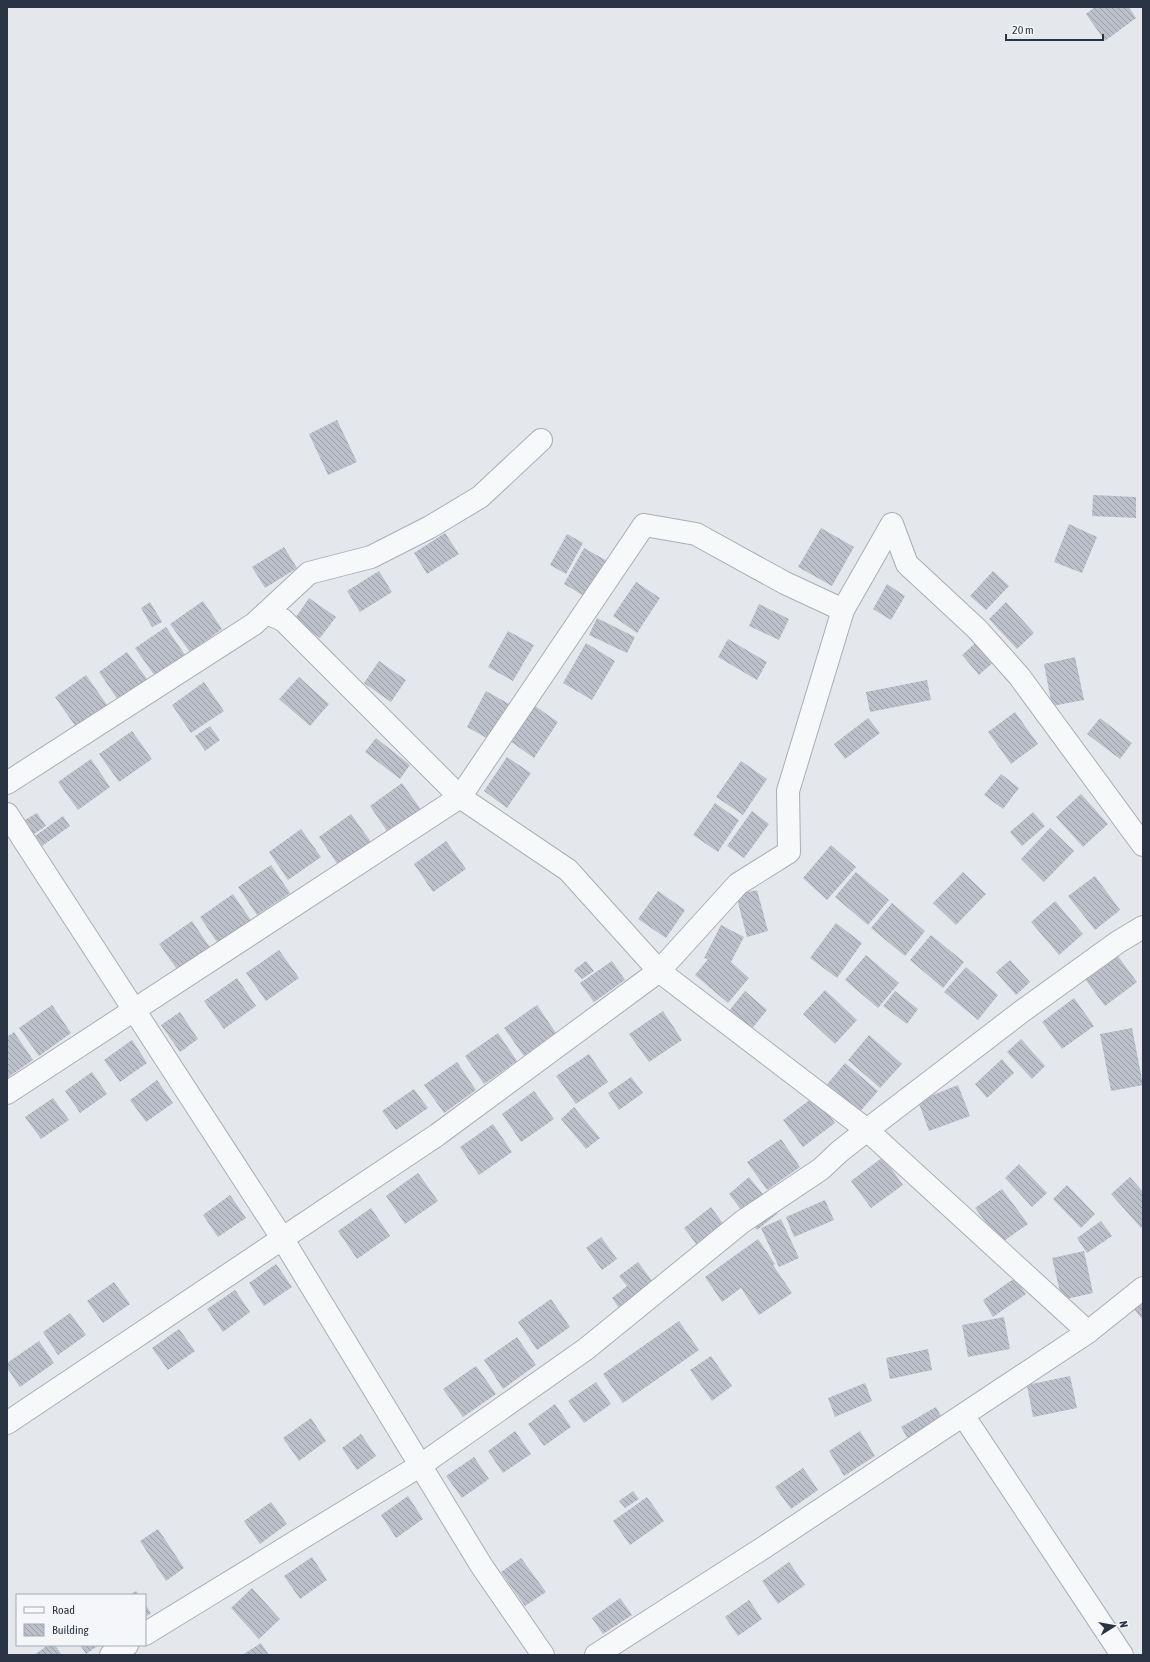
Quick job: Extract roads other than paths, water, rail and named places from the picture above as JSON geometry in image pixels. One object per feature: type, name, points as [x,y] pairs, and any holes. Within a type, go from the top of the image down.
[{"type":"street","points":[[7,783],[254,624],[309,573],[371,557],[430,527],[480,497],[541,440]]},
{"type":"street","points":[[7,1423],[437,1135],[659,971],[738,884],[789,852],[788,791],[844,610],[892,524],[907,564],[977,629],[1019,676],[1143,845]]},
{"type":"street","points":[[7,1093],[460,796],[644,525],[696,534],[785,583],[844,610]]},
{"type":"street","points":[[266,613],[283,620],[460,796],[568,870],[659,971],[867,1130],[1088,1332]]},
{"type":"street","points":[[7,814],[282,1238],[481,1565],[543,1655]]},
{"type":"street","points":[[146,1633],[421,1465],[586,1349],[742,1222],[821,1169],[867,1130],[1021,1012],[1118,942],[1143,927]]},
{"type":"street","points":[[596,1655],[763,1548],[1088,1332],[1143,1288]]},
{"type":"street","points":[[963,1415],[1122,1655]]},
{"type":"street","points":[[111,1655],[126,1646]]}]
